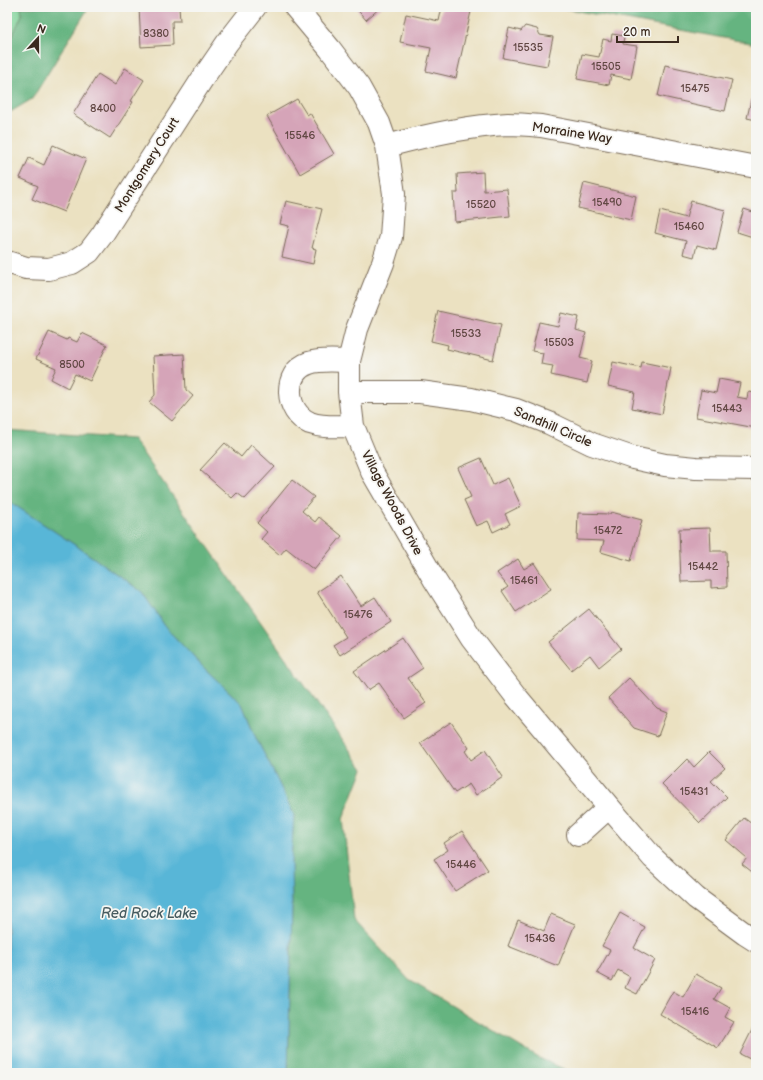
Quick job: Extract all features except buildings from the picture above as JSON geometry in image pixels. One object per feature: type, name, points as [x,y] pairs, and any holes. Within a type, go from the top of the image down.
[{"type":"street","name":"Montgomery Court","points":[[7,262],[26,268],[49,268],[72,263],[89,252],[102,235],[201,81],[227,43],[255,7]]},
{"type":"street","name":"Village Woods Drive","points":[[295,7],[359,87],[379,123],[387,146],[394,194],[391,237],[383,263],[357,329],[349,361],[349,392],[353,426],[372,472],[434,579],[472,639],[515,695],[653,858],[696,898],[756,941]]},
{"type":"street","name":"Morraine Way","points":[[387,146],[448,131],[509,124],[529,125],[756,167]]},
{"type":"street","points":[[349,361],[310,362],[300,367],[292,377],[289,394],[292,404],[298,414],[310,422],[327,426],[353,426]]},
{"type":"street","name":"Sandhill Circle","points":[[349,392],[420,392],[471,399],[516,410],[549,423],[592,444],[633,458],[696,468],[756,469]]},
{"type":"street","points":[[578,835],[609,807]]},
{"type":"green space","points":[[7,7],[21,7],[22,15],[7,47]]},
{"type":"green space","points":[[21,7],[89,7],[32,99],[7,114],[7,47],[22,15]]},
{"type":"green space","points":[[556,7],[756,7],[756,44]]},
{"type":"green space","points":[[7,430],[133,439],[363,769],[343,819],[354,920],[409,980],[539,1058],[573,1073],[288,1073],[292,906],[291,862],[294,815],[256,738],[242,704],[202,666],[167,629],[142,592],[7,500]]},
{"type":"water","name":"Red Rock Lake","points":[[7,500],[142,592],[167,629],[202,666],[242,704],[256,738],[294,815],[291,862],[292,906],[288,1073],[7,1073]]}]
